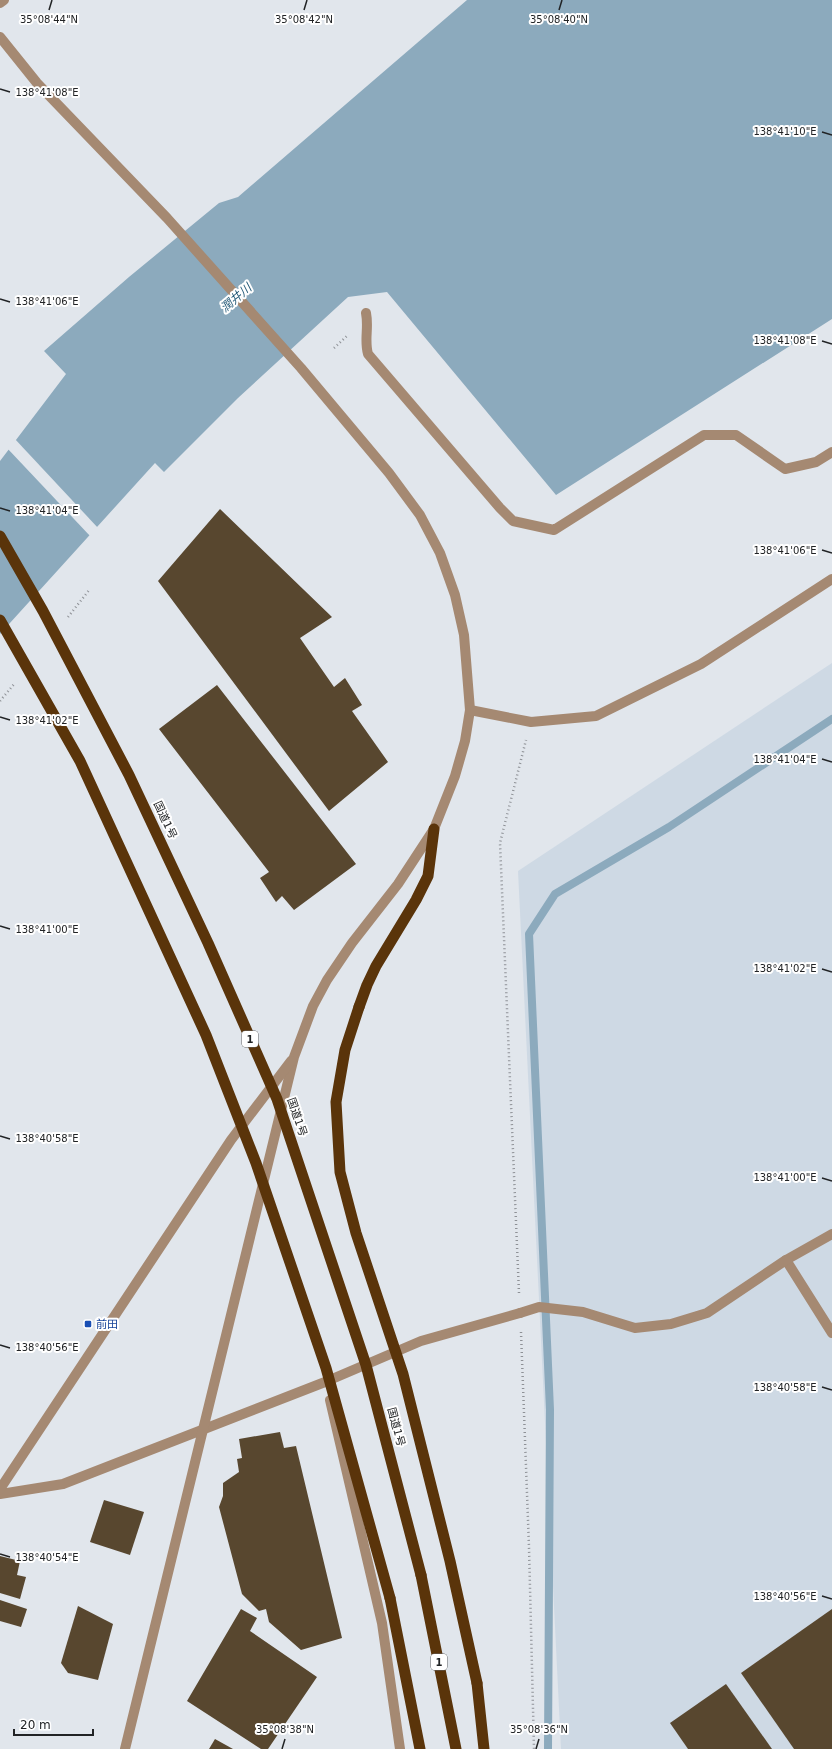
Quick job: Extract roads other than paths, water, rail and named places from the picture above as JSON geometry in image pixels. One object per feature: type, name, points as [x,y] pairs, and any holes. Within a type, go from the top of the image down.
[{"type":"highway","name":"国道1号","points":[[0,536],[43,611],[130,775],[208,943],[277,1099],[366,1365],[421,1575],[456,1749]]},
{"type":"highway","points":[[0,620],[80,761],[206,1035],[256,1163],[326,1368],[390,1598],[420,1749]]},
{"type":"highway","points":[[434,829],[428,876],[416,900],[376,966],[359,1007],[345,1050],[336,1102],[340,1172],[356,1233],[403,1374],[450,1561],[476,1683],[484,1749]]},
{"type":"street","points":[[0,4],[4,0]]},
{"type":"street","points":[[0,37],[37,83],[167,218],[301,368],[389,473],[420,515],[440,553],[455,595],[464,635],[470,710],[465,741],[455,776],[434,829],[398,884],[352,943],[327,980],[312,1006],[294,1057],[125,1749]]},
{"type":"street","points":[[366,313],[368,324],[366,345],[368,354],[500,508],[513,521],[554,530],[704,435],[736,435],[785,469],[816,462],[832,452]]},
{"type":"street","points":[[470,710],[531,722],[596,716],[701,664],[832,579]]},
{"type":"street","points":[[0,1489],[231,1140],[294,1057]]},
{"type":"street","points":[[0,1494],[63,1484],[326,1382],[421,1341],[539,1307],[583,1312],[635,1328],[671,1324],[707,1313],[786,1260],[832,1234]]},
{"type":"street","points":[[786,1260],[832,1333]]},
{"type":"street","points":[[326,1382],[382,1624],[400,1749]]},
{"type":"water","name":"潤井川","points":[[467,0],[832,0],[832,319],[556,495],[387,292],[348,297],[238,398],[164,472],[155,463],[0,634],[0,461],[66,374],[44,351],[129,277],[219,203],[238,197]]},
{"type":"waterway","points":[[548,1749],[550,1410],[529,934],[555,894],[669,827],[832,719]]},
{"type":"place","name":"前田","points":[[88,1324]]}]
